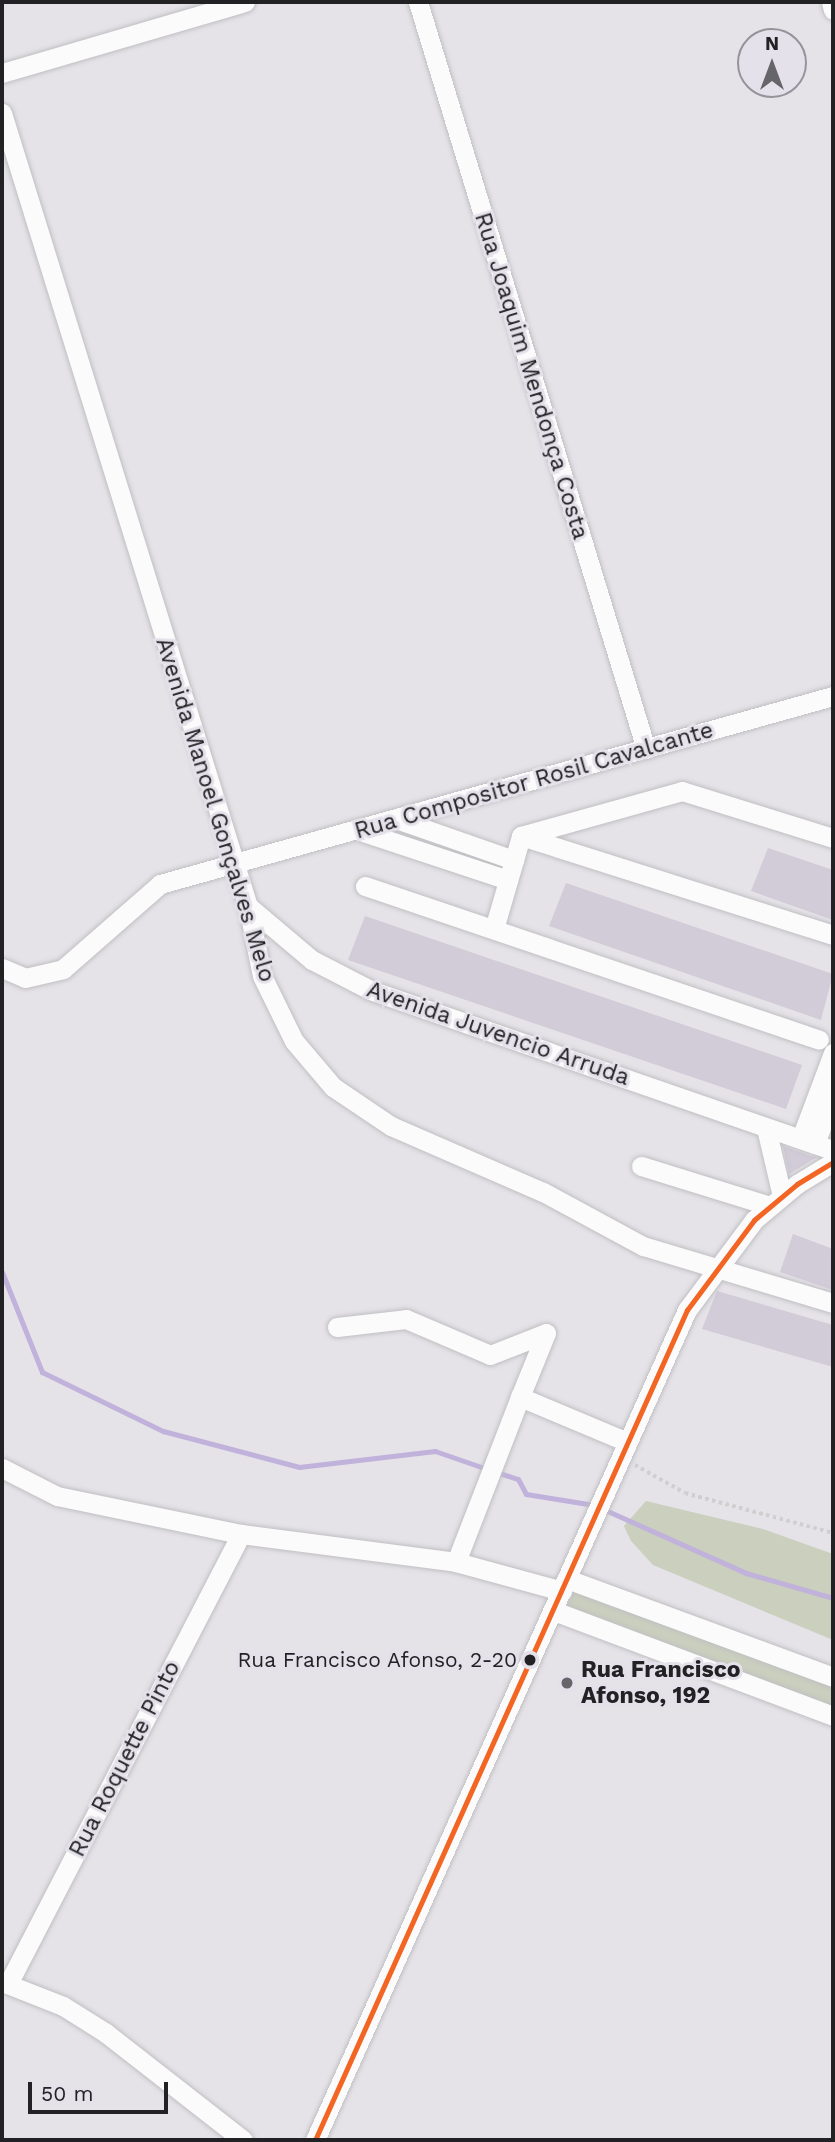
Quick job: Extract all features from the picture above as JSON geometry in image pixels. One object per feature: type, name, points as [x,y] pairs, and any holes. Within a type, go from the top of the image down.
[{"type":"street","points":[[2,73],[245,2]]},
{"type":"street","name":"Rua Joaquim Mendonça Costa","points":[[418,2],[646,749]]},
{"type":"street","points":[[831,2],[833,10]]},
{"type":"street","name":"Avenida Manoel Gonçalves Melo","points":[[2,113],[248,906],[262,976],[294,1041],[333,1087],[391,1126],[543,1192],[643,1245],[713,1270],[833,1303]]},
{"type":"street","name":"Rua Compositor Rosil Cavalcante","points":[[2,968],[25,978],[63,969],[160,884],[235,867],[833,695]]},
{"type":"street","points":[[521,836],[682,791],[833,838]]},
{"type":"street","points":[[399,820],[514,860]]},
{"type":"street","points":[[360,831],[508,880]]},
{"type":"street","points":[[494,929],[521,836]]},
{"type":"street","points":[[521,836],[833,935]]},
{"type":"street","points":[[366,886],[826,1046],[816,1144]]},
{"type":"street","name":"Avenida Juvencio Arruda","points":[[248,906],[312,960],[341,978],[816,1144]]},
{"type":"street","points":[[816,1144],[833,1095]]},
{"type":"street","points":[[766,1128],[776,1201]]},
{"type":"street","points":[[315,2140],[554,1611],[621,1448],[687,1310],[738,1236],[776,1201],[833,1162]]},
{"type":"street","points":[[641,1166],[776,1201]]},
{"type":"street","points":[[337,1327],[406,1319],[490,1354],[546,1332],[456,1562]]},
{"type":"street","points":[[520,1397],[621,1448]]},
{"type":"street","points":[[2,1468],[57,1496],[242,1534],[456,1562],[564,1585],[833,1678]]},
{"type":"street","name":"Rua Roquette Pinto","points":[[5,1983],[242,1534]]},
{"type":"street","points":[[554,1611],[833,1716]]},
{"type":"street","points":[[5,1983],[63,2006],[106,2033],[243,2140]]},
{"type":"path","points":[[621,1448],[685,1493],[833,1533]]},
{"type":"green space","points":[[646,1501],[763,1529],[833,1554],[833,1640],[653,1565],[631,1541],[624,1526]]},
{"type":"green space","points":[[574,1591],[833,1685],[833,1707],[566,1608]]},
{"type":"building","points":[[768,848],[833,870],[833,920],[751,891]]},
{"type":"building","points":[[566,883],[833,974],[821,1020],[549,926]]},
{"type":"building","points":[[365,916],[802,1065],[786,1109],[348,960]]},
{"type":"building","points":[[783,1146],[811,1156],[817,1157],[789,1174]]},
{"type":"building","points":[[793,1234],[833,1249],[833,1290],[780,1272]]},
{"type":"building","points":[[717,1291],[833,1325],[833,1367],[702,1329]]},
{"type":"waterway","points":[[2,1272],[42,1372],[163,1431],[299,1467],[435,1451],[487,1469]]},
{"type":"waterway","points":[[496,1472],[518,1479],[526,1494],[594,1505]]},
{"type":"waterway","points":[[603,1509],[746,1573],[833,1598]]},
{"type":"transit line","points":[[315,2140],[687,1310],[754,1220],[797,1184],[833,1162]]},
{"type":"place","name":"Rua Francisco Afonso, 2-20","points":[[530,1660]]},
{"type":"place","name":"Rua Francisco Afonso, 192","points":[[567,1683]]}]
